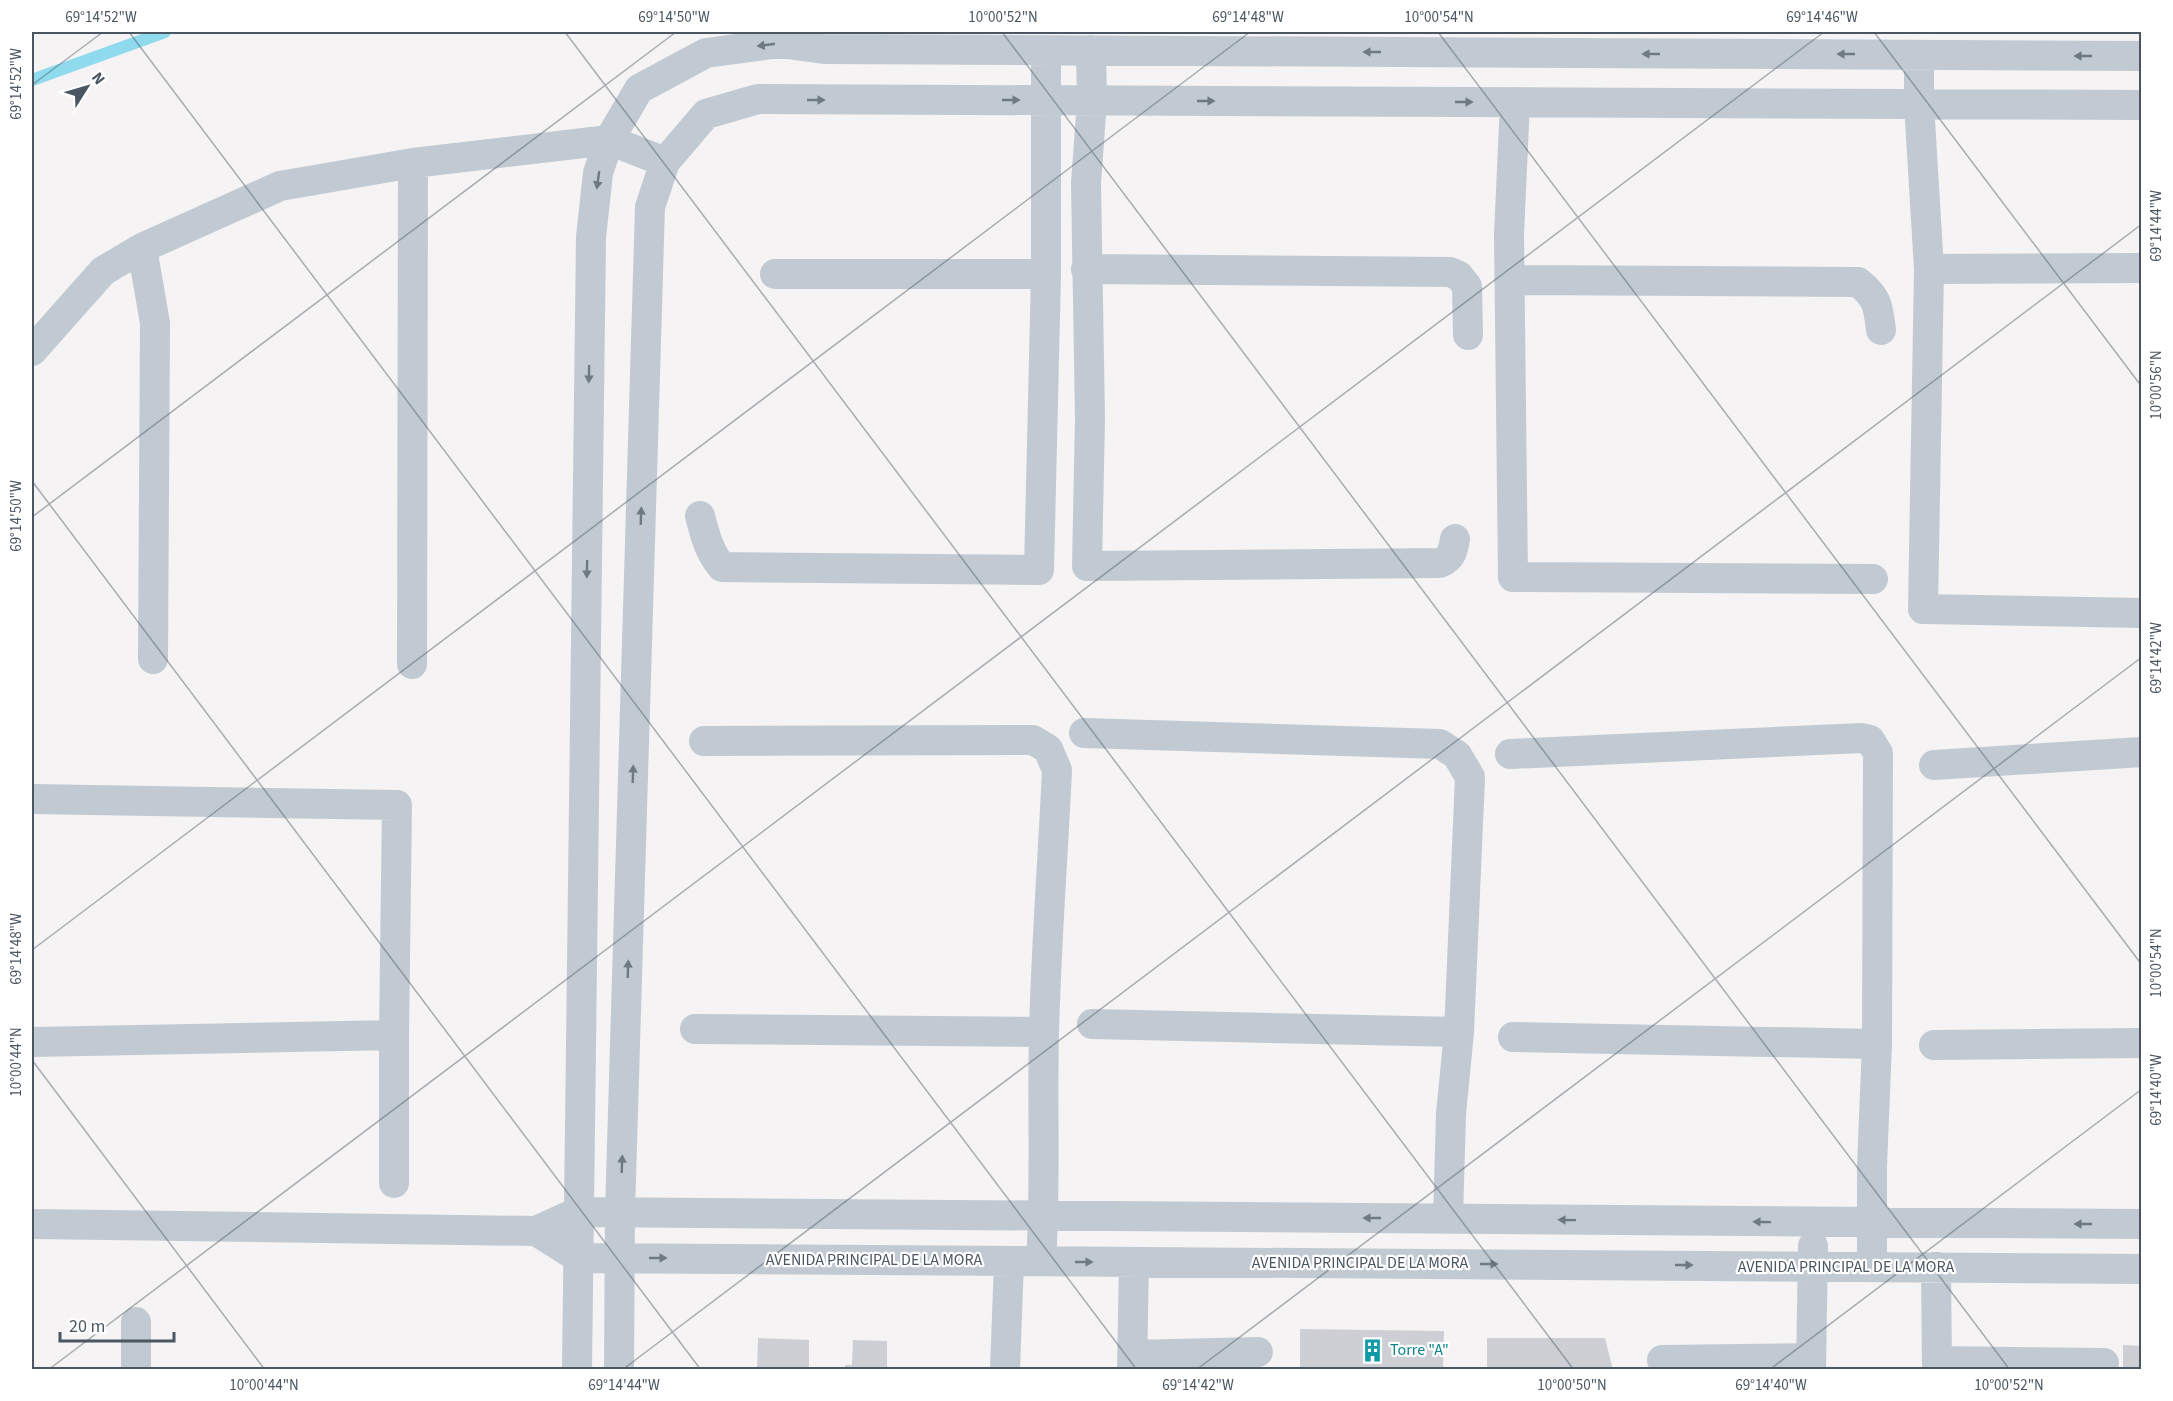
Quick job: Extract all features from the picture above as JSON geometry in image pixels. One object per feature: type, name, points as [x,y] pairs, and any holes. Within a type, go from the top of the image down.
[{"type":"street","points":[[577,1370],[591,237],[598,173],[609,140],[639,89],[706,53],[780,43],[824,40],[1046,50],[1091,50],[1166,41],[1418,52],[1888,43],[1919,55],[2142,56]]},
{"type":"street","points":[[700,516],[709,547],[714,558],[722,567],[1039,570],[1046,274],[1046,50]]},
{"type":"street","points":[[1091,50],[1092,101],[1086,183],[1090,418],[1087,566],[1440,563],[1452,554],[1455,539]]},
{"type":"street","points":[[1418,52],[1420,102]]},
{"type":"street","points":[[1919,55],[1919,104],[1929,269],[1923,609],[2142,613]]},
{"type":"street","points":[[619,1370],[620,1212],[650,207],[665,162],[706,114],[758,99],[2142,105]]},
{"type":"street","points":[[1515,102],[1509,235],[1512,577],[1873,579]]},
{"type":"street","points":[[32,351],[103,271],[142,248],[280,186],[413,163],[609,140],[665,162]]},
{"type":"street","points":[[412,664],[413,163]]},
{"type":"street","points":[[142,248],[155,323],[153,659]]},
{"type":"street","points":[[1929,269],[2142,268]]},
{"type":"street","points":[[1086,269],[1450,272],[1459,276],[1467,286],[1468,335]]},
{"type":"street","points":[[776,274],[1046,274]]},
{"type":"street","points":[[1511,280],[1858,282],[1870,292],[1878,305],[1881,330]]},
{"type":"street","points":[[1084,733],[1440,744],[1457,755],[1470,777],[1459,1032],[1451,1114],[1448,1219]]},
{"type":"street","points":[[1510,754],[1863,738],[1870,740],[1878,753],[1877,1044],[1872,1166],[1872,1267]]},
{"type":"street","points":[[704,741],[1033,740],[1048,749],[1057,770],[1044,1032],[1042,1160],[1044,1216],[1041,1261]]},
{"type":"street","points":[[1934,765],[2142,752]]},
{"type":"street","points":[[32,799],[397,805],[394,1183]]},
{"type":"street","points":[[1092,1024],[1459,1032]]},
{"type":"street","points":[[695,1029],[1044,1032]]},
{"type":"street","points":[[32,1042],[394,1035]]},
{"type":"street","points":[[1513,1037],[1877,1044]]},
{"type":"street","points":[[1934,1045],[2142,1044]]},
{"type":"street","points":[[32,1224],[536,1231],[578,1212],[620,1212],[2142,1224]]},
{"type":"street","points":[[1662,1360],[1811,1364],[1813,1222]]},
{"type":"street","points":[[536,1231],[579,1258]]},
{"type":"street","name":"AVENIDA PRINCIPAL DE LA MORA","points":[[579,1258],[2142,1269]]},
{"type":"street","points":[[1005,1370],[1009,1261]]},
{"type":"street","points":[[1134,1262],[1132,1362],[1258,1352]]},
{"type":"street","points":[[1936,1267],[1937,1365],[2104,1363]]},
{"type":"street","points":[[136,1322],[136,1370]]},
{"type":"building","name":"Torre \"A\"","points":[[1300,1329],[1444,1331],[1443,1370],[1300,1370]]},
{"type":"building","points":[[758,1338],[809,1340],[809,1370],[757,1370]]},
{"type":"building","name":"Torre \"A\"","points":[[1487,1338],[1605,1338],[1613,1370],[1487,1370]]},
{"type":"building","points":[[853,1340],[887,1341],[887,1370],[845,1370],[845,1365],[852,1365]]},
{"type":"building","points":[[2123,1345],[2142,1346],[2142,1370],[2123,1370]]},
{"type":"waterway","points":[[32,80],[165,32]]},
{"type":"place","name":"Torre \"A\"","points":[[1372,1350]]}]
